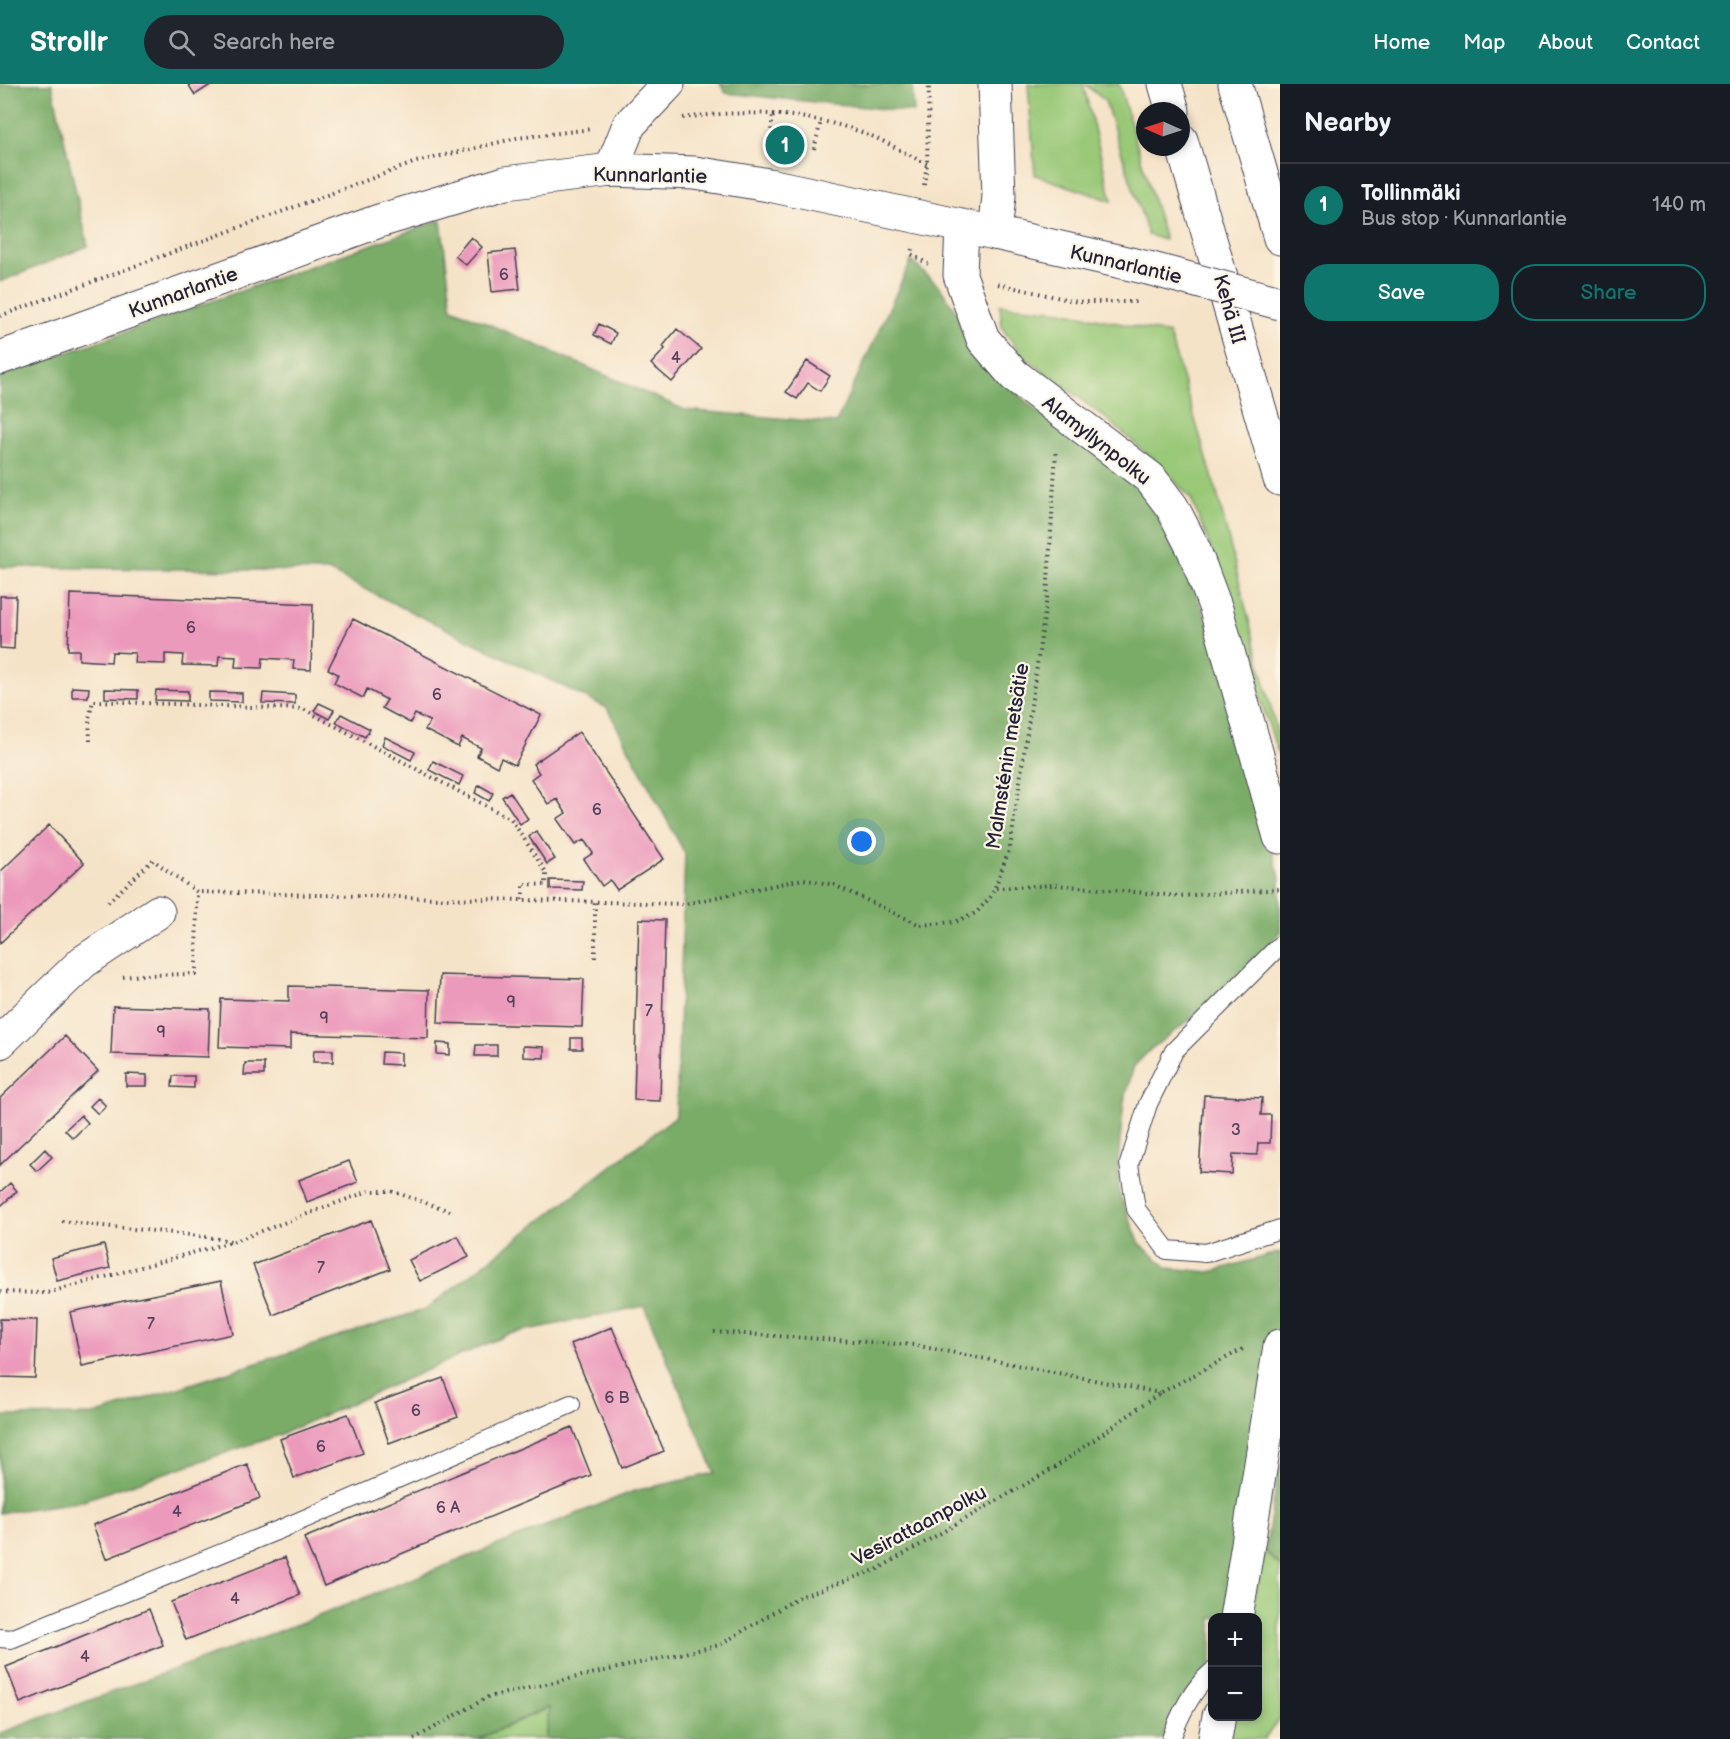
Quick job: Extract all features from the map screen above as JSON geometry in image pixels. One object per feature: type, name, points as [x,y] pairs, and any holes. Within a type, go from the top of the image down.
[{"type":"main road","points":[[611,170],[629,125],[668,84]]},
{"type":"main road","points":[[994,233],[999,196],[995,84]]},
{"type":"main road","points":[[1165,84],[1170,102]]},
{"type":"main road","points":[[1235,84],[1279,234]]},
{"type":"main road","name":"Kehä III","points":[[1186,156],[1280,478]]},
{"type":"main road","name":"Kunnarlantie","points":[[0,358],[379,220],[505,183],[611,170],[695,173],[769,185],[1148,268],[1280,303]]},
{"type":"main road","name":"Alamyllynpolku","points":[[962,227],[960,275],[983,339],[1014,375],[1150,478],[1172,507],[1194,550],[1216,609],[1280,837]]},
{"type":"main road","points":[[0,1042],[83,962],[158,912]]},
{"type":"main road","points":[[1236,1613],[1264,1346]]},
{"type":"main road","points":[[1215,1739],[1218,1721]]},
{"type":"lane","points":[[1280,945],[1174,1051],[1148,1104],[1129,1164],[1136,1209],[1167,1250],[1206,1253],[1280,1229]]},
{"type":"lane","points":[[0,1638],[10,1639],[281,1529],[571,1404]]},
{"type":"lane","points":[[1171,1739],[1177,1723],[1208,1676]]},
{"type":"path","points":[[927,164],[928,84]]},
{"type":"path","points":[[770,142],[773,114]]},
{"type":"path","points":[[814,148],[821,121]]},
{"type":"path","points":[[911,254],[939,271],[1048,297],[1078,302],[1140,302]]},
{"type":"path","name":"Malmsténin metsätie","points":[[115,978],[196,974],[197,892],[685,904],[803,879],[834,885],[920,925],[955,922],[976,913],[996,888],[1010,849],[1047,597],[1058,410]]},
{"type":"path","points":[[90,741],[89,718],[93,701],[303,710],[512,819],[546,872],[546,885],[524,884],[523,900]]},
{"type":"path","points":[[996,888],[1056,885],[1179,896],[1280,889]]},
{"type":"path","points":[[595,958],[596,902]]},
{"type":"path","points":[[0,1292],[47,1293],[235,1241],[369,1191],[391,1191],[450,1211]]},
{"type":"path","points":[[62,1221],[235,1241]]},
{"type":"path","points":[[714,1332],[914,1345],[1160,1393]]},
{"type":"path","name":"Vesirattaanpolku","points":[[414,1739],[488,1696],[720,1645],[797,1598],[878,1569],[1054,1468],[1160,1393],[1264,1346]]},
{"type":"green space","points":[[0,84],[52,84],[88,246],[0,282]]},
{"type":"green space","points":[[720,84],[912,84],[914,112],[726,93]]},
{"type":"green space","points":[[1028,84],[1083,84],[1112,201],[1035,175]]},
{"type":"green space","points":[[1085,84],[1119,84],[1136,142],[1136,156],[1140,156],[1165,240],[1148,235],[1105,101]]},
{"type":"green space","points":[[441,220],[452,308],[685,410],[836,423],[911,261],[938,285],[959,315],[978,358],[1040,414],[1125,468],[1161,511],[1207,620],[1280,878],[1280,932],[1249,968],[1187,1022],[1151,1049],[1134,1066],[1124,1101],[1118,1162],[1119,1193],[1140,1244],[1168,1268],[1210,1272],[1280,1252],[1280,1321],[1232,1613],[1208,1613],[1208,1667],[1185,1696],[1162,1739],[545,1739],[549,1707],[478,1739],[0,1739],[0,1733],[303,1622],[634,1491],[715,1473],[644,1306],[509,1334],[279,1435],[78,1502],[0,1513],[0,1416],[94,1415],[426,1309],[676,1116],[685,854],[607,708],[328,571],[0,567],[0,376]]},
{"type":"green space","points":[[1000,305],[1062,311],[1169,334],[1216,489],[1280,744],[1280,759],[1207,538],[1191,499],[1163,468],[1107,419],[1022,355],[1002,328]]},
{"type":"green space","points":[[1280,1462],[1280,1566],[1265,1551]]},
{"type":"green space","points":[[1265,1551],[1280,1566],[1280,1717],[1265,1739],[1229,1739],[1231,1721],[1262,1721],[1262,1613],[1251,1613]]},
{"type":"green space","points":[[550,1707],[545,1739],[478,1739]]},
{"type":"building","points":[[188,84],[212,84],[195,95]]},
{"type":"building","points":[[471,237],[482,247],[466,265],[455,256]]},
{"type":"building","points":[[515,250],[520,289],[492,292],[488,253]]},
{"type":"building","points":[[599,324],[616,333],[611,344],[594,335]]},
{"type":"building","points":[[677,329],[701,349],[672,382],[651,364],[665,349],[663,346]]},
{"type":"building","points":[[807,361],[830,376],[820,391],[808,383],[797,399],[786,392]]},
{"type":"building","points":[[70,594],[313,604],[311,670],[293,669],[294,660],[263,658],[262,668],[235,667],[236,657],[219,656],[218,666],[182,665],[183,655],[165,654],[165,664],[134,663],[135,653],[112,652],[111,662],[79,660],[79,650],[68,650]]},
{"type":"building","points":[[0,596],[16,596],[14,649],[0,648]]},
{"type":"building","points":[[353,619],[541,715],[515,765],[501,758],[497,767],[477,756],[481,748],[462,738],[458,747],[425,730],[430,721],[415,714],[410,723],[382,708],[387,700],[367,689],[363,698],[334,683],[338,674],[328,669]]},
{"type":"building","points":[[72,687],[89,688],[88,697],[72,697]]},
{"type":"building","points":[[105,689],[138,690],[138,699],[105,698]]},
{"type":"building","points":[[156,690],[188,691],[188,701],[155,700]]},
{"type":"building","points":[[209,692],[242,693],[242,702],[209,701]]},
{"type":"building","points":[[263,693],[295,695],[295,704],[262,703]]},
{"type":"building","points":[[319,703],[334,710],[329,719],[314,711]]},
{"type":"building","points":[[341,714],[370,729],[365,737],[336,722]]},
{"type":"building","points":[[579,732],[664,859],[617,890],[610,880],[602,886],[584,859],[593,853],[584,840],[575,845],[557,819],[566,813],[557,799],[548,804],[531,779],[539,773],[533,764]]},
{"type":"building","points":[[385,737],[415,752],[411,760],[382,745]]},
{"type":"building","points":[[433,761],[463,776],[459,785],[429,770]]},
{"type":"building","points":[[479,785],[493,793],[489,801],[475,793]]},
{"type":"building","points":[[510,792],[528,819],[520,824],[502,797]]},
{"type":"building","points":[[49,825],[84,863],[0,943],[0,872]]},
{"type":"building","points":[[536,831],[555,859],[547,864],[529,837]]},
{"type":"building","points":[[550,880],[583,881],[582,890],[550,889]]},
{"type":"building","points":[[639,919],[665,920],[660,1101],[634,1100]]},
{"type":"building","points":[[440,975],[584,979],[582,1027],[438,1023]]},
{"type":"building","points":[[289,986],[429,990],[428,1038],[290,1034],[290,1049],[219,1047],[221,999],[289,1001]]},
{"type":"building","points":[[113,1006],[210,1009],[208,1057],[111,1054]]},
{"type":"building","points":[[65,1036],[98,1071],[0,1165],[0,1098]]},
{"type":"building","points":[[571,1038],[582,1038],[582,1049],[571,1049]]},
{"type":"building","points":[[437,1043],[450,1044],[450,1055],[437,1054]]},
{"type":"building","points":[[476,1045],[497,1045],[497,1056],[475,1056]]},
{"type":"building","points":[[523,1046],[544,1047],[544,1058],[523,1057]]},
{"type":"building","points":[[314,1050],[333,1050],[333,1062],[313,1062]]},
{"type":"building","points":[[382,1052],[401,1053],[401,1065],[381,1064]]},
{"type":"building","points":[[245,1063],[264,1063],[264,1075],[244,1075]]},
{"type":"building","points":[[126,1074],[147,1075],[147,1086],[126,1086]]},
{"type":"building","points":[[173,1076],[194,1076],[194,1088],[172,1087]]},
{"type":"building","points":[[1204,1095],[1262,1098],[1261,1115],[1271,1115],[1270,1143],[1258,1143],[1257,1155],[1233,1154],[1232,1174],[1199,1172]]},
{"type":"building","points":[[98,1098],[106,1106],[98,1114],[90,1106]]},
{"type":"building","points":[[81,1115],[88,1123],[73,1138],[65,1130]]},
{"type":"building","points":[[45,1149],[52,1157],[37,1171],[30,1164]]},
{"type":"building","points":[[349,1161],[358,1182],[307,1202],[299,1180]]},
{"type":"building","points":[[10,1183],[17,1191],[2,1205],[0,1192]]},
{"type":"building","points":[[371,1220],[390,1269],[273,1315],[253,1265]]},
{"type":"building","points":[[458,1236],[469,1257],[420,1281],[409,1260]]},
{"type":"building","points":[[104,1245],[110,1268],[57,1281],[51,1258]]},
{"type":"building","points":[[221,1281],[233,1334],[82,1366],[70,1312]]},
{"type":"building","points":[[0,1319],[37,1320],[35,1378],[0,1377]]},
{"type":"building","points":[[612,1327],[664,1451],[622,1468],[571,1344]]},
{"type":"building","points":[[443,1378],[458,1417],[389,1443],[375,1403]]},
{"type":"building","points":[[348,1414],[363,1453],[294,1478],[280,1439]]},
{"type":"building","points":[[572,1427],[591,1475],[324,1586],[304,1538]]},
{"type":"building","points":[[247,1464],[260,1498],[106,1559],[93,1525]]},
{"type":"building","points":[[285,1557],[300,1595],[186,1640],[171,1602]]},
{"type":"building","points":[[149,1609],[163,1645],[20,1703],[6,1667]]},
{"type":"place","name":"Tollinmäki","points":[[785,145]]}]
